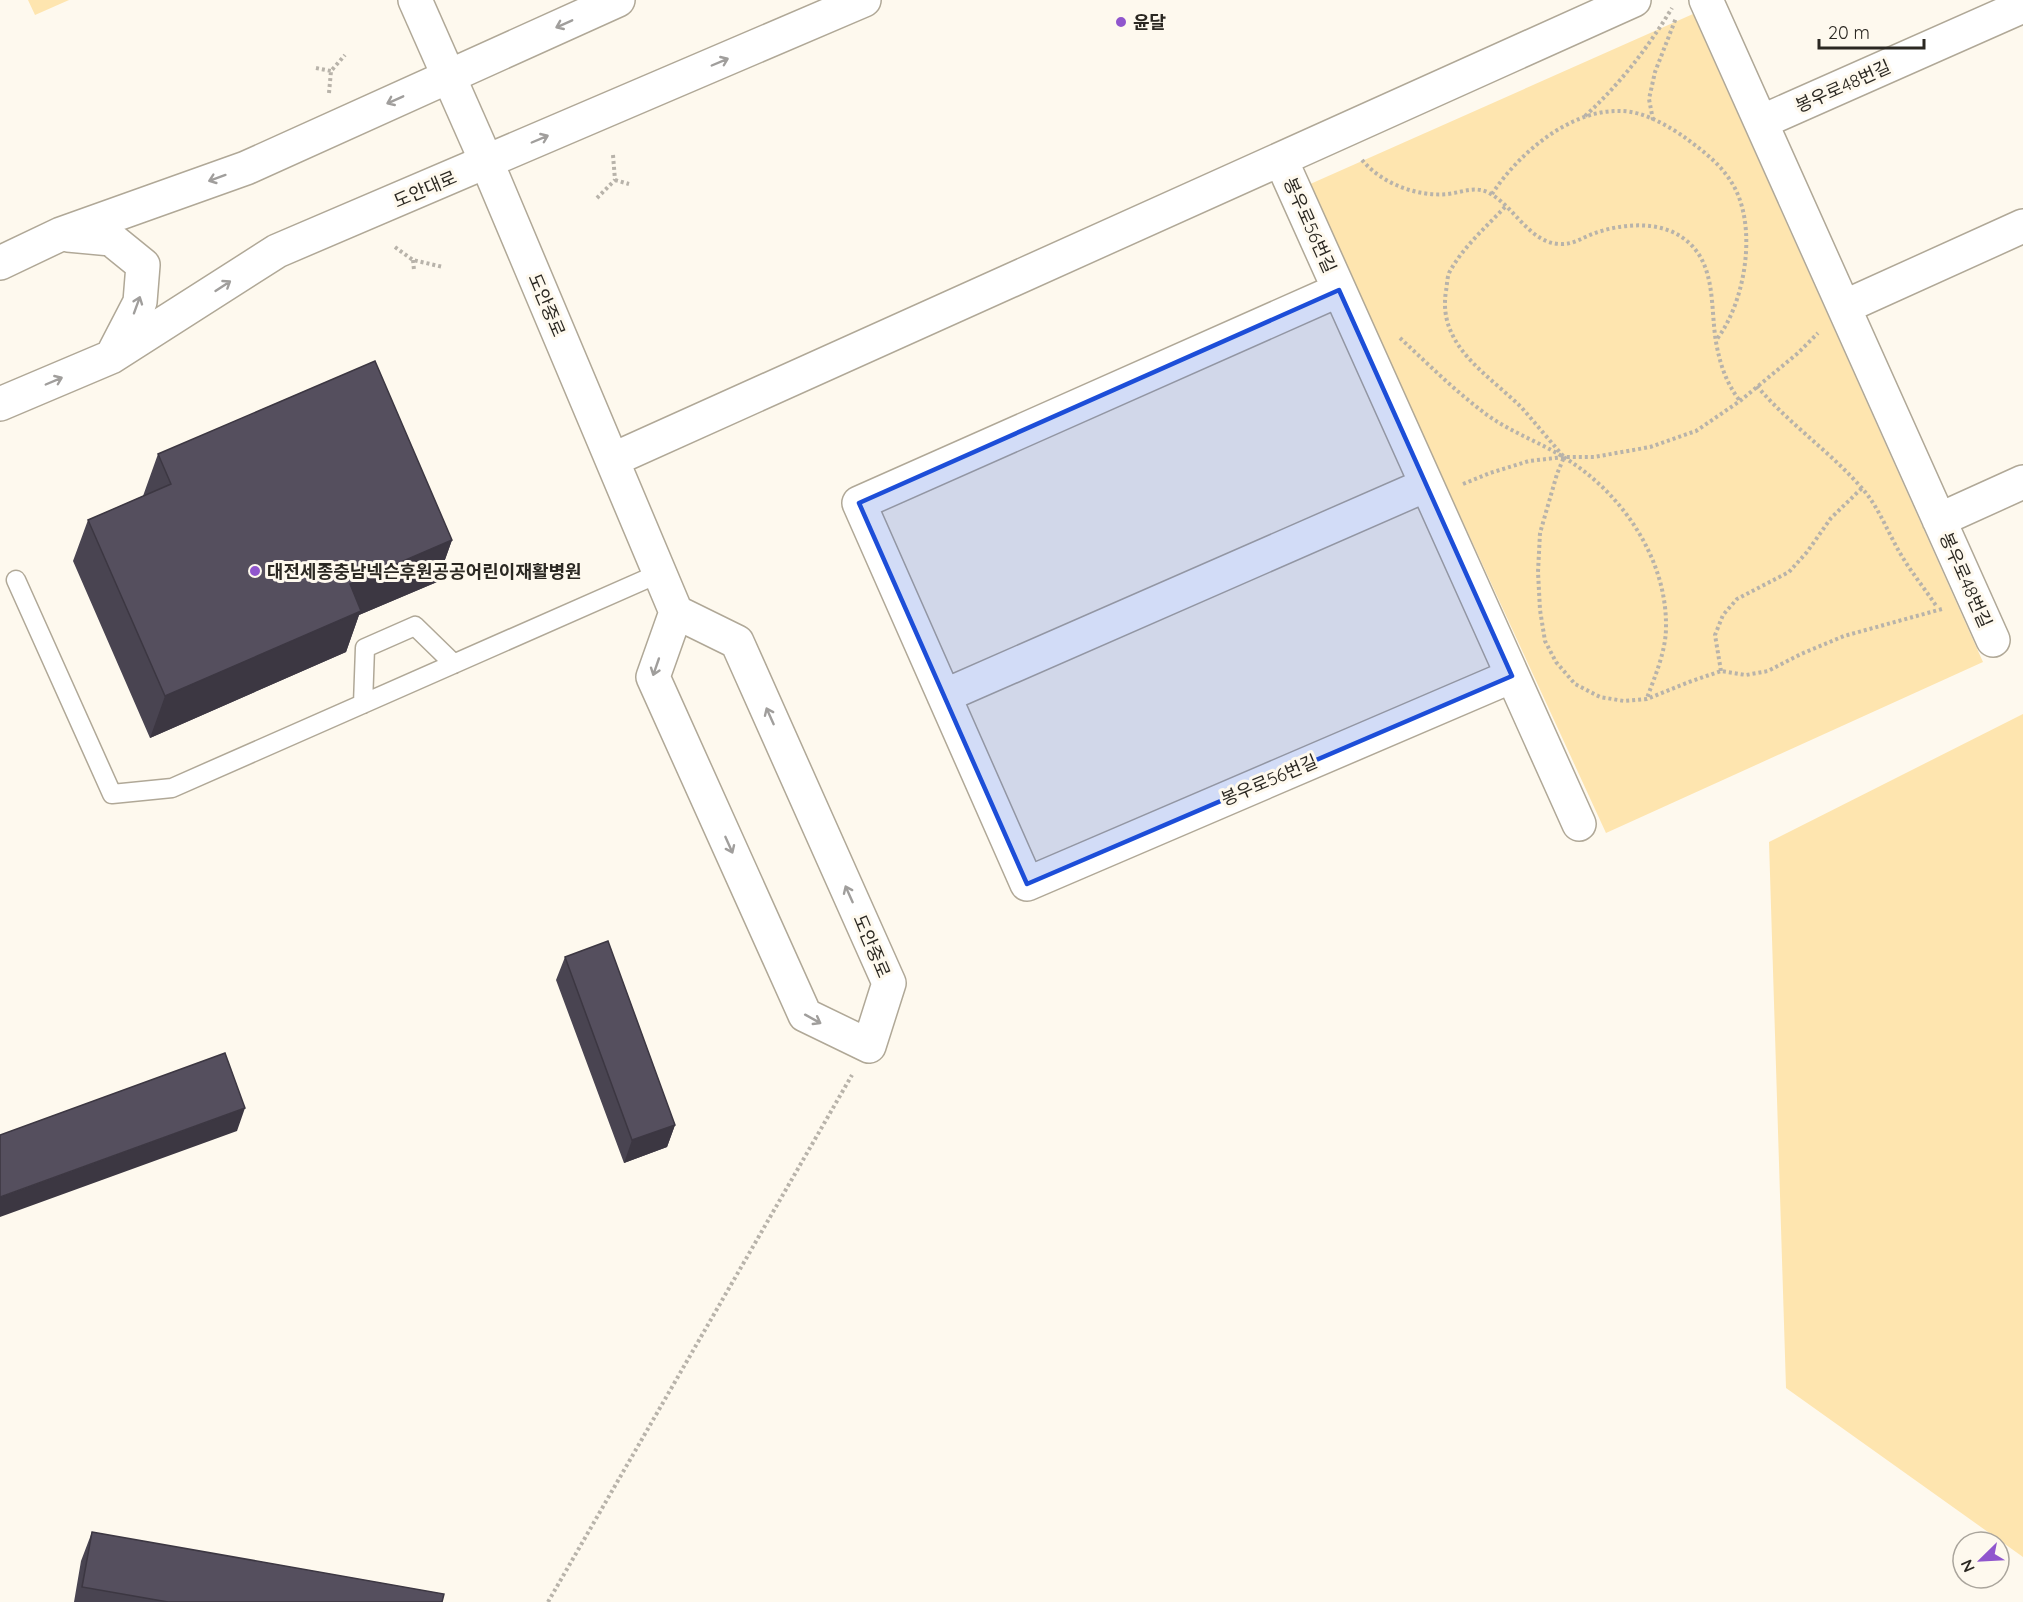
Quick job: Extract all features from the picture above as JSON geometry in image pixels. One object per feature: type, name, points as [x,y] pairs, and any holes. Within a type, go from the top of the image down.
[{"type":"street","name":"도안중로","points":[[415,0],[487,163],[676,612],[737,642],[889,983],[869,1046]]},
{"type":"street","points":[[0,263],[61,234],[246,168],[618,0]]},
{"type":"street","name":"도안대로","points":[[0,404],[111,357],[277,251],[864,0]]},
{"type":"street","points":[[612,460],[1634,0]]},
{"type":"street","name":"봉우로48번길","points":[[1693,5],[1761,122],[1993,640]]},
{"type":"street","name":"봉우로48번길","points":[[1761,122],[2023,6]]},
{"type":"street","name":"봉우로56번길","points":[[1281,160],[1579,824]]},
{"type":"street","points":[[1844,308],[2023,226]]},
{"type":"street","points":[[61,234],[111,239],[142,265],[140,302],[111,357]]},
{"type":"street","name":"봉우로56번길","points":[[1339,290],[859,503],[1027,884],[1512,676]]},
{"type":"street","name":"봉우로48번길","points":[[1939,520],[2023,483]]},
{"type":"street","points":[[944,696],[1426,484]]},
{"type":"street","points":[[676,612],[653,677],[805,1016],[869,1046]]},
{"type":"lane","points":[[16,580],[111,794],[172,788],[660,573]]},
{"type":"lane","points":[[363,704],[364,648],[415,626],[454,664]]},
{"type":"path","points":[[1581,119],[1604,99],[1631,69],[1650,44],[1677,0]]},
{"type":"path","points":[[1653,121],[1649,99],[1655,72],[1693,5]]},
{"type":"path","points":[[329,98],[331,71],[345,55]]},
{"type":"path","points":[[316,68],[331,71]]},
{"type":"path","points":[[1492,194],[1505,173],[1526,153],[1546,138],[1597,113],[1622,111],[1646,117],[1675,130],[1710,157],[1731,180],[1741,203],[1746,230],[1747,255],[1732,313],[1716,341]]},
{"type":"path","points":[[1342,132],[1365,164],[1391,184],[1430,195],[1450,194],[1473,188],[1492,194],[1528,229],[1548,242],[1560,244],[1575,242],[1595,233],[1624,226],[1655,226],[1682,237],[1698,253],[1708,273],[1713,300],[1716,341],[1729,387],[1740,400]]},
{"type":"path","points":[[597,198],[615,180],[613,154]]},
{"type":"path","points":[[615,180],[628,184]]},
{"type":"path","points":[[1505,207],[1460,257],[1448,275],[1444,303],[1446,323],[1454,342],[1481,371],[1522,408],[1564,457]]},
{"type":"path","points":[[395,247],[412,260],[443,267]]},
{"type":"path","points":[[412,260],[414,270]]},
{"type":"path","points":[[1426,484],[1451,490],[1490,472],[1529,461],[1564,457],[1594,457],[1650,447],[1696,431],[1740,400],[1798,353],[1844,308]]},
{"type":"path","points":[[1397,336],[1482,412],[1519,435],[1564,457],[1590,475],[1615,498],[1638,533],[1655,566],[1665,598],[1666,630],[1660,660],[1647,699]]},
{"type":"path","points":[[1757,386],[1777,409],[1823,449],[1862,488],[1881,516],[1901,554],[1940,610]]},
{"type":"path","points":[[1564,457],[1539,533],[1540,610],[1545,641],[1556,662],[1575,684],[1600,697],[1624,702],[1647,699],[1689,681],[1721,671],[1746,675],[1768,671],[1844,636],[1940,610],[1974,598]]},
{"type":"path","points":[[1721,671],[1715,635],[1723,615],[1737,599],[1789,572],[1807,552],[1831,518],[1862,488]]},
{"type":"path","points":[[548,1602],[869,1046]]},
{"type":"highlighted area","points":[[1339,290],[1512,676],[1027,884],[859,503]]},
{"type":"shaded area","points":[[28,0],[69,0],[35,15]]},
{"type":"shaded area","points":[[1693,14],[1983,662],[1606,833],[1308,185]]},
{"type":"shaded area","points":[[2023,714],[2023,1557],[2011,1548],[2011,1530],[1985,1530],[1786,1388],[1769,842]]},
{"type":"building","name":"대전세종충남넥슨후원공공어린이재활병원","points":[[375,361],[452,540],[350,584],[361,611],[165,696],[88,520],[171,484],[158,454]]},
{"type":"building","points":[[608,941],[675,1125],[632,1140],[565,957]]},
{"type":"building","points":[[225,1053],[245,1108],[0,1197],[0,1135]]},
{"type":"building","points":[[92,1532],[444,1594],[442,1602],[168,1602],[82,1587]]},
{"type":"place","name":"윤달","points":[[1121,22]]},
{"type":"place","name":"대전세종충남넥슨후원공공어린이재활병원","points":[[255,571]]}]
